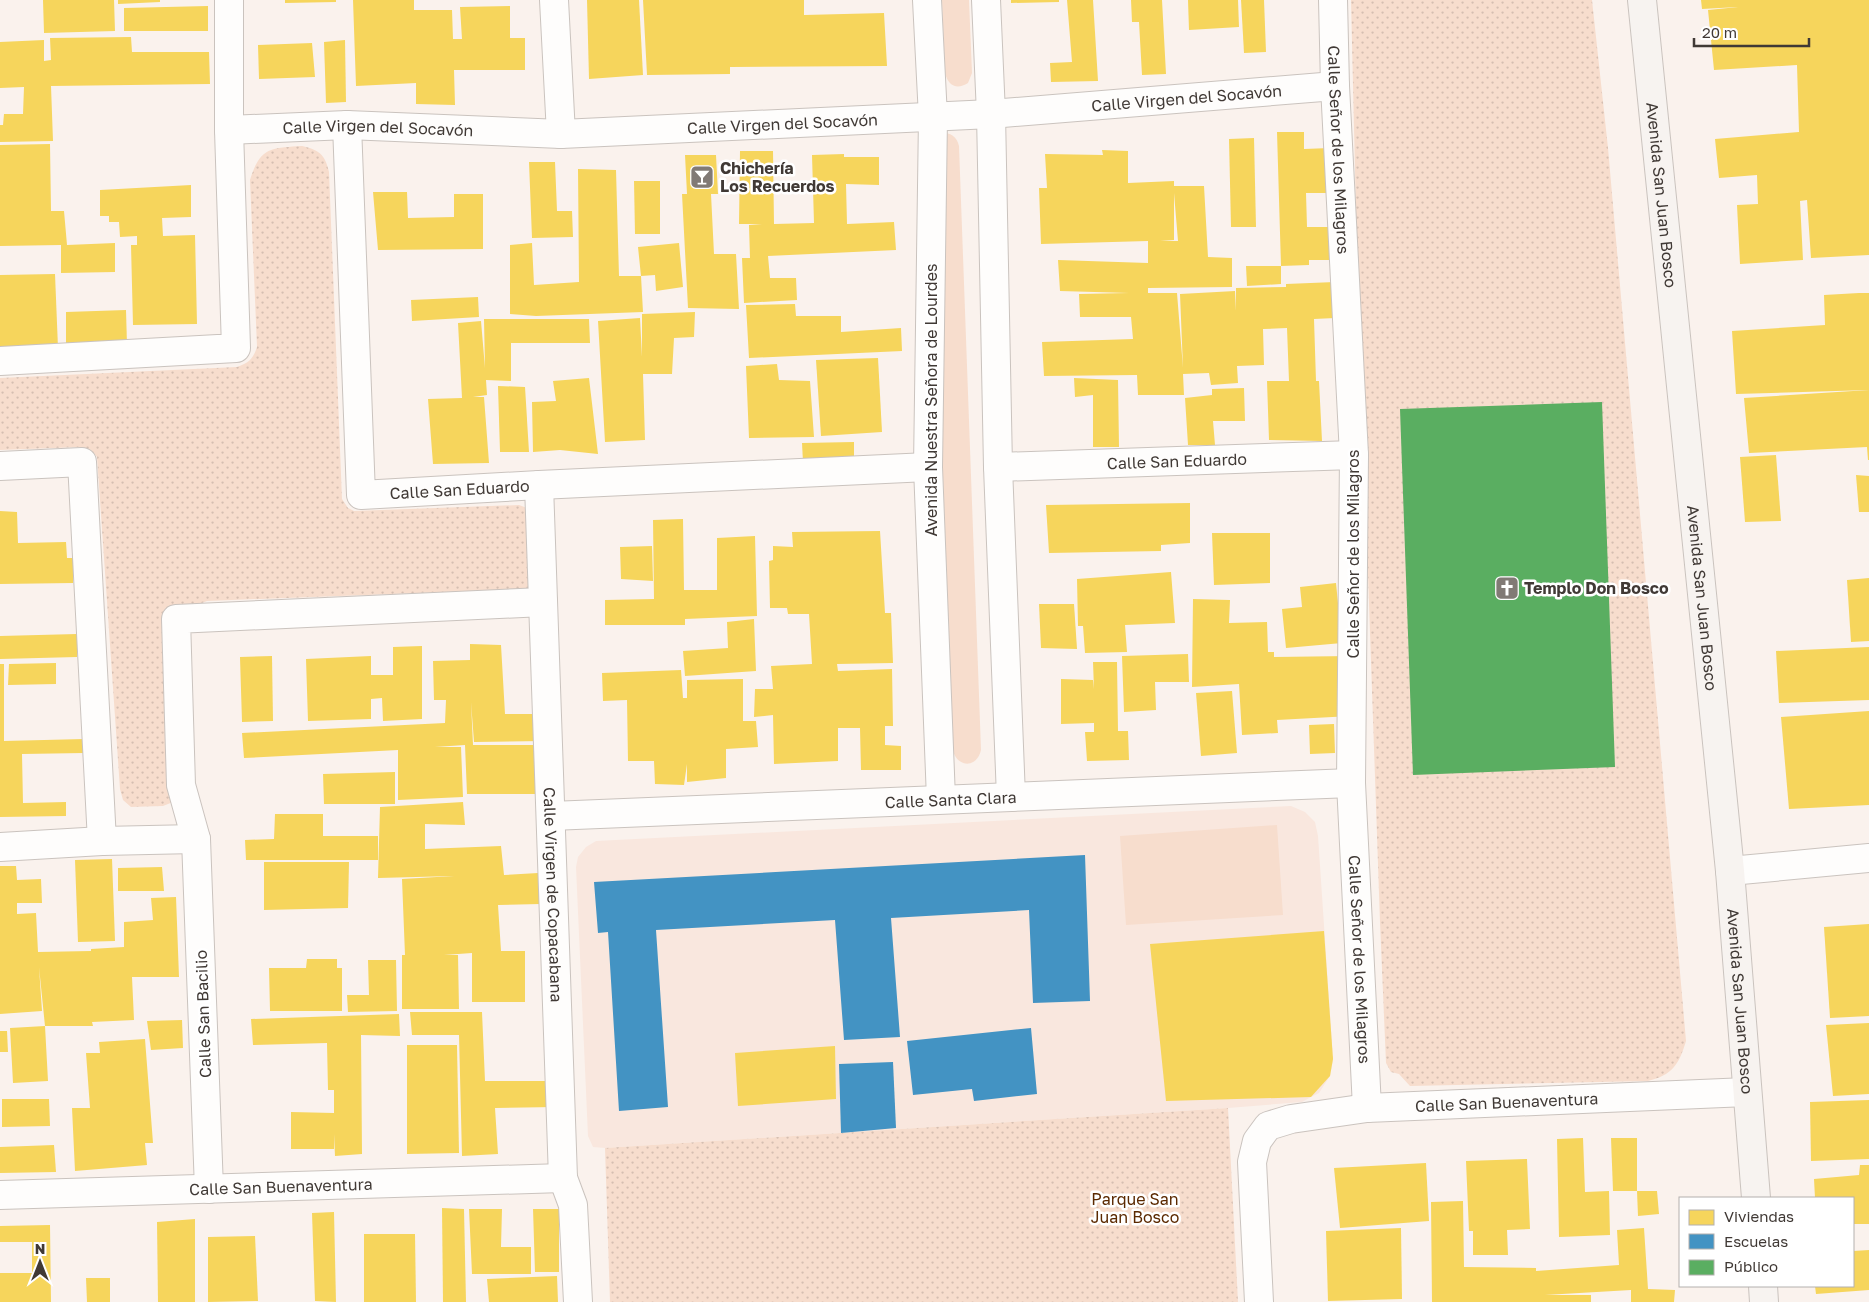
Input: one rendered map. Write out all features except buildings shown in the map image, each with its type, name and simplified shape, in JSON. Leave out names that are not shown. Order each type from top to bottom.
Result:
[{"type":"street","points":[[0,361],[236,348],[229,130],[229,0]]},
{"type":"street","points":[[554,0],[561,134]]},
{"type":"street","name":"Avenida Nuestra Señora de Lourdes","points":[[927,0],[933,117],[928,467],[941,799]]},
{"type":"street","points":[[986,0],[992,114],[998,467],[1011,797]]},
{"type":"street","name":"Calle Señor de los Milagros","points":[[1333,0],[1335,86],[1354,456],[1351,783],[1367,1108]]},
{"type":"street","name":"Avenida San Juan Bosco","points":[[1642,0],[1730,871],[1756,1197]]},
{"type":"street","name":"Calle Virgen del Socavón","points":[[229,130],[347,125],[561,134],[992,114],[1335,86]]},
{"type":"street","name":"Calle San Eduardo","points":[[347,125],[361,495],[928,467]]},
{"type":"street","name":"Calle San Eduardo","points":[[998,467],[1354,456]]},
{"type":"street","points":[[0,466],[82,462],[102,841]]},
{"type":"street","name":"Calle Virgen de Copacabana","points":[[539,485],[563,1178],[573,1205],[578,1302]]},
{"type":"street","name":"Calle San Bacilio","points":[[209,1189],[196,839],[182,785],[176,619],[543,602]]},
{"type":"street","name":"Calle Santa Clara","points":[[551,816],[1351,783]]},
{"type":"street","points":[[0,847],[102,841],[196,839]]},
{"type":"street","points":[[1730,871],[1869,858]]},
{"type":"street","name":"Calle San Buenaventura","points":[[1259,1302],[1252,1162],[1257,1141],[1268,1126],[1291,1118],[1367,1108],[1747,1092]]},
{"type":"street","name":"Calle San Buenaventura","points":[[0,1195],[563,1178]]},
{"type":"street","points":[[1763,1287],[1764,1302]]},
{"type":"shaded area","points":[[1291,806],[1305,812],[1315,822],[1318,836],[1333,1059],[1330,1076],[1319,1093],[1302,1102],[605,1148],[593,1147],[588,1136],[576,867],[578,857],[586,847],[596,841]]},
{"type":"green space","points":[[942,0],[969,0],[972,73],[968,83],[960,86],[951,84],[945,73]]},
{"type":"green space","points":[[1351,0],[1592,0],[1608,148],[1686,1041],[1677,1063],[1669,1072],[1656,1079],[1648,1081],[1410,1086],[1399,1074],[1391,1072],[1386,1063],[1357,256]]},
{"type":"green space","points":[[945,133],[954,137],[959,146],[981,750],[976,760],[967,764],[959,761],[953,751],[931,146]]},
{"type":"green space","points":[[302,146],[317,151],[323,157],[329,172],[342,499],[348,508],[354,511],[519,505],[527,508],[535,585],[520,589],[207,601],[197,605],[189,612],[173,802],[163,806],[131,807],[123,800],[120,789],[97,457],[91,450],[80,447],[0,450],[0,378],[237,367],[248,362],[254,355],[257,347],[250,180],[258,161],[268,151]]},
{"type":"green space","points":[[1277,825],[1283,915],[1126,925],[1120,836]]},
{"type":"green space","name":"Parque San Juan Bosco","points":[[1228,1108],[1238,1302],[610,1302],[605,1148]]},
{"type":"place","name":"Chichería Los Recuerdos","points":[[702,177]]},
{"type":"place","name":"Templo Don Bosco","points":[[1507,588]]}]
